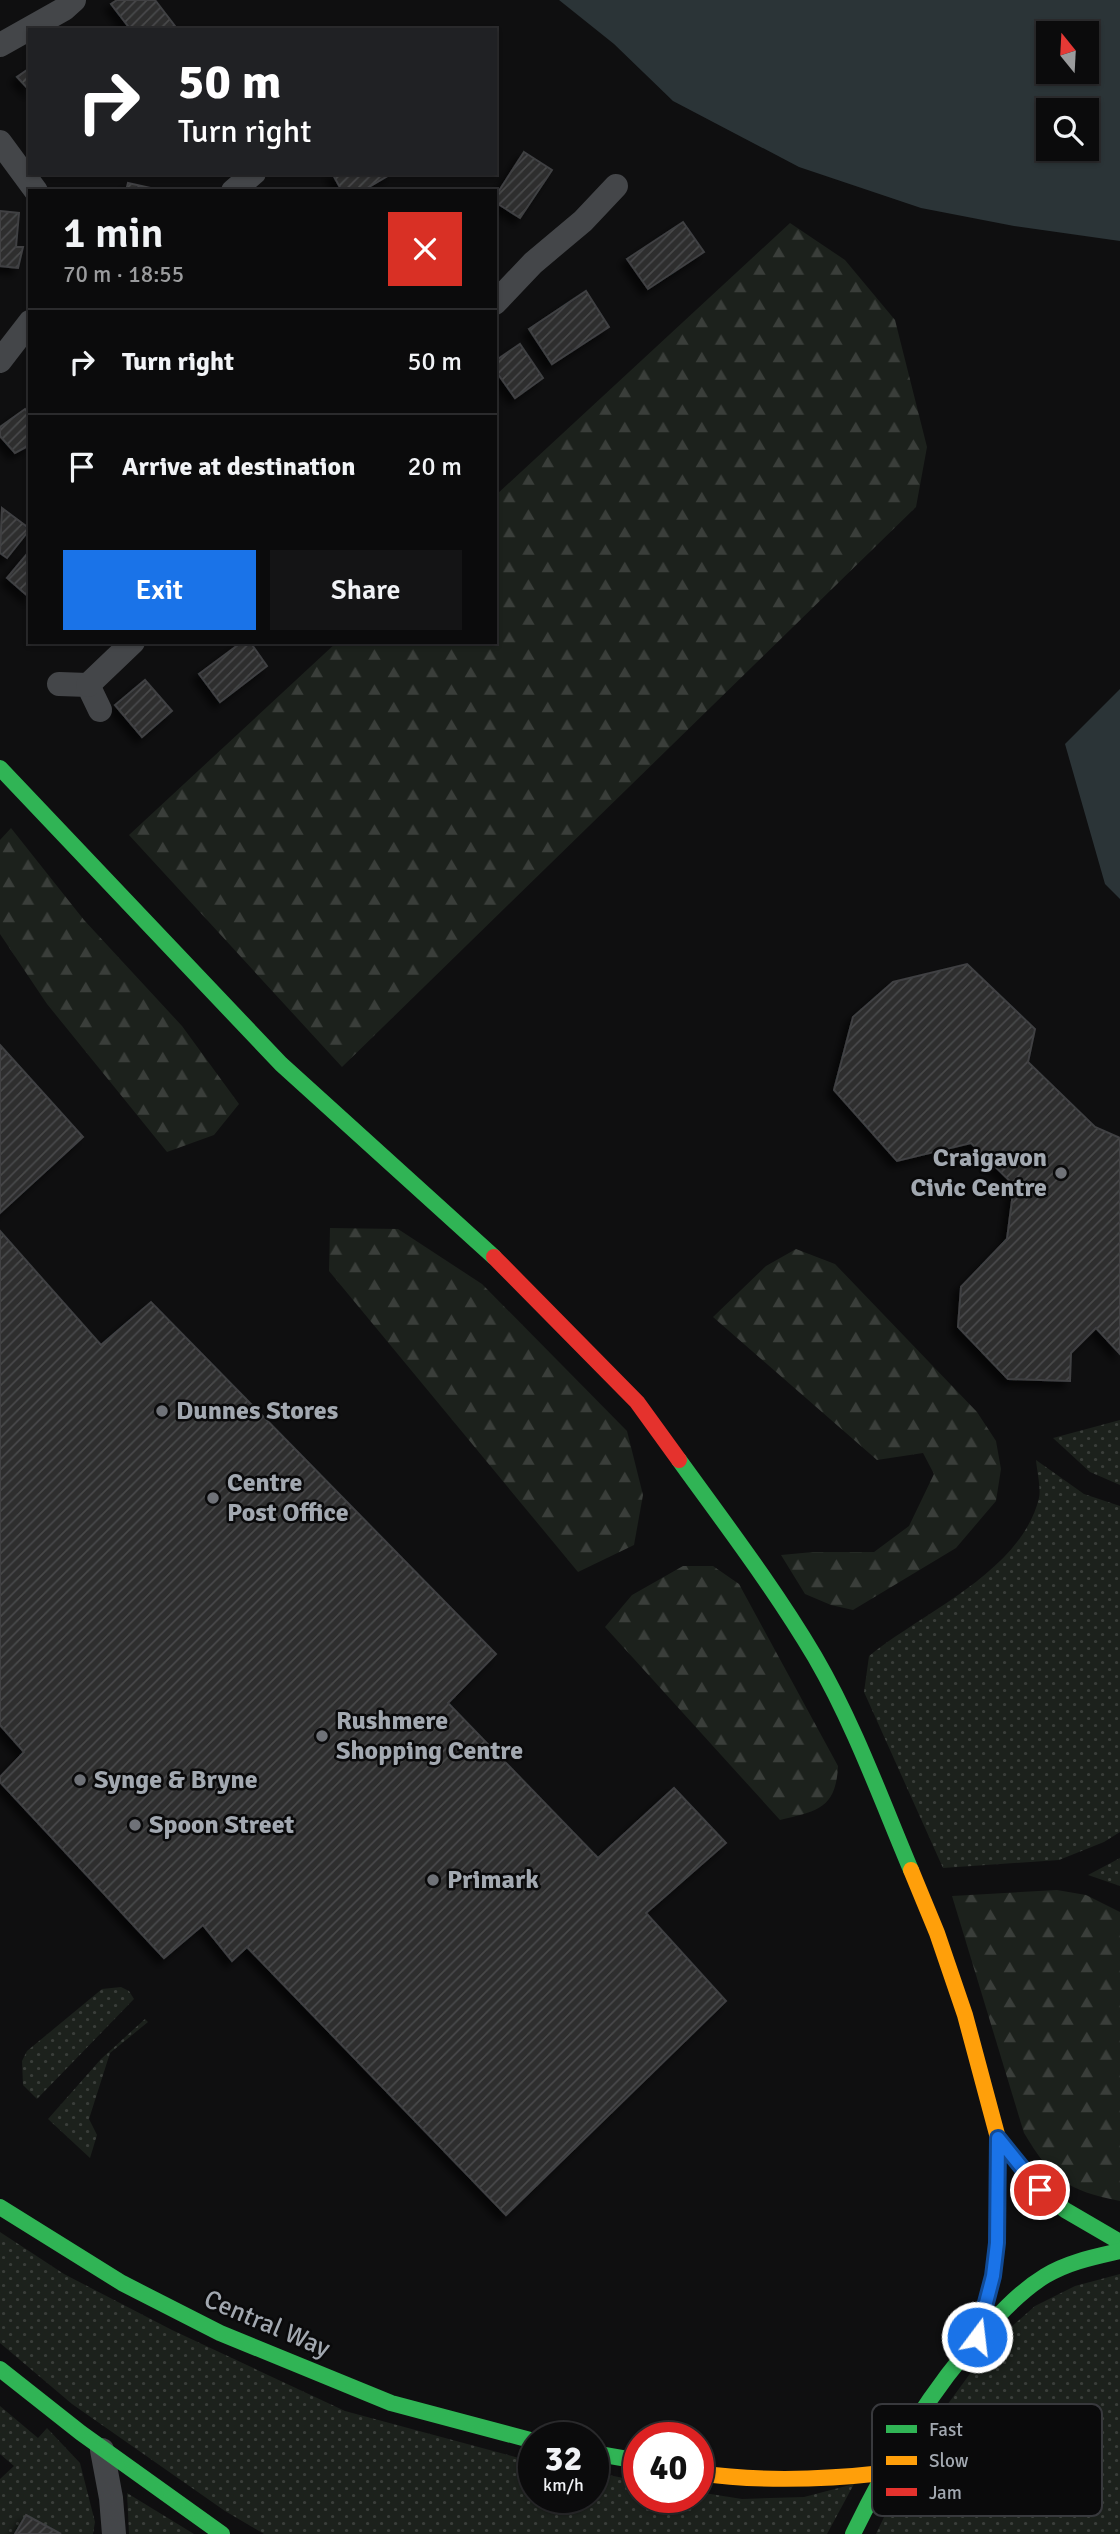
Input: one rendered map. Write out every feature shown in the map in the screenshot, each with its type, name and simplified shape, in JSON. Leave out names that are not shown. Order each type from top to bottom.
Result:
[{"type":"main road","points":[[0,768],[281,1064],[505,1267],[637,1402],[764,1577],[816,1659],[850,1727],[937,1933],[965,2015],[998,2138],[997,2243],[993,2276],[977,2337]]},
{"type":"main road","points":[[998,2138],[1040,2190],[1065,2210],[1120,2242]]},
{"type":"main road","name":"Central Way","points":[[0,2207],[122,2283],[220,2333],[391,2403],[518,2437]]},
{"type":"main road","points":[[927,2404],[977,2337],[1017,2296],[1052,2272],[1082,2259],[1120,2251]]},
{"type":"main road","points":[[0,2369],[102,2450],[222,2534]]},
{"type":"main road","points":[[714,2475],[772,2480],[818,2480],[872,2474]]},
{"type":"main road","points":[[853,2534],[872,2495]]},
{"type":"street","points":[[30,28],[64,9],[74,0]]},
{"type":"street","points":[[0,45],[28,29]]},
{"type":"street","points":[[0,142],[35,189]]},
{"type":"street","points":[[235,189],[252,175]]},
{"type":"street","points":[[497,301],[533,263],[583,221],[616,186]]},
{"type":"street","points":[[0,361],[28,325]]},
{"type":"street","points":[[59,684],[88,685],[131,644]]},
{"type":"street","points":[[88,685],[100,710]]},
{"type":"street","points":[[102,2450],[111,2498],[114,2534]]},
{"type":"green space","points":[[790,223],[845,260],[895,320],[927,447],[916,507],[342,1067],[129,835],[335,644],[497,644],[497,494]]},
{"type":"green space","points":[[11,828],[84,920],[182,1026],[239,1104],[214,1135],[167,1152],[47,1004],[0,934],[0,840]]},
{"type":"green space","points":[[330,1228],[398,1229],[482,1284],[627,1431],[643,1495],[634,1545],[578,1572],[329,1271]]},
{"type":"green space","points":[[796,1249],[835,1264],[977,1412],[996,1441],[1001,1469],[996,1501],[956,1548],[853,1610],[831,1605],[805,1594],[781,1555],[874,1552],[909,1526],[934,1474],[923,1453],[877,1460],[713,1317],[766,1266]]},
{"type":"green space","points":[[1120,1420],[1120,1485],[1090,1472],[1053,1438]]},
{"type":"green space","points":[[1036,1460],[1084,1494],[1120,1506],[1120,1832],[1104,1842],[1059,1860],[943,1868],[864,1692],[869,1656],[967,1588],[992,1569],[1012,1548],[1029,1524],[1039,1498]]},
{"type":"green space","points":[[683,1566],[713,1566],[739,1584],[838,1766],[833,1791],[822,1806],[780,1820],[605,1627],[632,1595]]},
{"type":"green space","points":[[1120,1858],[1120,1886],[1088,1875]]},
{"type":"green space","points":[[1057,1890],[1086,1895],[1120,1912],[1120,2201],[1086,2192],[1062,2180],[1043,2161],[1024,2133],[952,1896]]},
{"type":"green space","points":[[121,1987],[129,1991],[134,1999],[37,2099],[23,2085],[22,2061],[27,2051],[102,1989]]},
{"type":"green space","points":[[145,2019],[148,2022],[110,2053],[89,2119],[97,2135],[90,2158],[48,2119],[101,2059]]},
{"type":"green space","points":[[0,2232],[64,2274],[172,2330],[345,2411],[518,2458],[518,2513],[609,2513],[609,2475],[623,2478],[623,2513],[714,2513],[714,2495],[742,2499],[804,2497],[854,2484],[827,2534],[264,2534],[225,2511],[72,2404],[0,2343]]},
{"type":"green space","points":[[1120,2274],[1120,2534],[876,2534],[884,2516],[1102,2516],[1102,2404],[948,2404],[977,2364],[1011,2327],[1035,2306],[1075,2286]]},
{"type":"green space","points":[[0,2406],[38,2438],[47,2428],[80,2463],[95,2522],[93,2534],[61,2534],[26,2515],[15,2534],[0,2534],[0,2479],[14,2466],[0,2454]]},
{"type":"green space","points":[[127,2493],[194,2534],[129,2534]]},
{"type":"shaded area","points":[[559,0],[1120,0],[1120,241],[1014,226],[921,208],[799,167],[673,101],[614,44]]},
{"type":"shaded area","points":[[1120,689],[1120,899],[1105,884],[1065,744]]},
{"type":"building","points":[[117,0],[155,0],[175,26],[129,28],[111,4]]},
{"type":"building","points":[[28,69],[28,89],[17,77]]},
{"type":"building","points":[[524,152],[552,170],[520,218],[497,203],[497,194]]},
{"type":"building","points":[[333,175],[389,175],[365,189],[341,189]]},
{"type":"building","points":[[128,183],[155,189],[126,189]]},
{"type":"building","points":[[0,211],[19,213],[16,247],[23,247],[18,268],[0,266]]},
{"type":"building","points":[[683,222],[704,252],[648,289],[627,259]]},
{"type":"building","points":[[586,291],[609,327],[552,364],[529,329]]},
{"type":"building","points":[[520,344],[543,378],[515,398],[497,373],[497,360]]},
{"type":"building","points":[[25,409],[28,413],[28,446],[15,453],[0,436],[0,427]]},
{"type":"building","points":[[2,508],[28,528],[28,532],[7,558],[0,553]]},
{"type":"building","points":[[26,555],[28,556],[28,596],[7,578]]},
{"type":"building","points":[[239,644],[251,644],[267,666],[220,702],[199,674]]},
{"type":"building","points":[[145,680],[172,711],[142,737],[115,705]]},
{"type":"building","name":"Craigavon Civic Centre","points":[[967,964],[1035,1029],[1028,1062],[1095,1127],[1120,1138],[1120,1354],[1096,1328],[1071,1353],[1070,1381],[1008,1379],[958,1327],[961,1287],[1007,1239],[1014,1185],[971,1143],[897,1161],[834,1090],[853,1017],[893,982]]},
{"type":"building","points":[[0,1045],[83,1137],[0,1213]]},
{"type":"building","points":[[0,1231],[101,1345],[151,1302],[496,1654],[448,1703],[598,1858],[674,1788],[726,1843],[646,1913],[726,2001],[506,2215],[247,1947],[232,1961],[203,1925],[164,1958],[0,1782],[0,1777],[24,1752],[0,1725]]},
{"type":"building","points":[[26,2515],[61,2534],[15,2534]]},
{"type":"traffic: fast","points":[[0,768],[281,1064],[494,1257]]},
{"type":"traffic: fast","points":[[679,1460],[766,1581],[815,1657],[855,1735],[911,1870]]},
{"type":"traffic: fast","points":[[998,2138],[1040,2190],[1065,2210],[1120,2242]]},
{"type":"traffic: fast","points":[[977,2337],[993,2276],[997,2243],[997,2201]]},
{"type":"traffic: fast","points":[[0,2207],[122,2283],[220,2333],[391,2403],[518,2437]]},
{"type":"traffic: fast","points":[[927,2404],[966,2352],[1028,2288],[1063,2267],[1120,2251]]},
{"type":"traffic: fast","points":[[0,2369],[81,2433],[222,2534]]},
{"type":"traffic: fast","points":[[609,2456],[623,2458]]},
{"type":"traffic: fast","points":[[853,2534],[872,2497]]},
{"type":"traffic: slow","points":[[911,1870],[937,1933],[965,2015],[998,2138],[997,2201]]},
{"type":"traffic: slow","points":[[714,2475],[790,2479],[872,2474]]},
{"type":"traffic: jam","points":[[494,1257],[637,1402],[679,1460]]},
{"type":"place","name":"Craigavon Civic Centre","points":[[1061,1173]]},
{"type":"place","name":"Dunnes Stores","points":[[162,1411]]},
{"type":"place","name":"Centre Post Office","points":[[213,1498]]},
{"type":"place","name":"Rushmere Shopping Centre","points":[[322,1736]]},
{"type":"place","name":"Synge & Bryne","points":[[80,1780]]},
{"type":"place","name":"Spoon Street","points":[[135,1825]]},
{"type":"place","name":"Primark","points":[[433,1880]]},
{"type":"route","points":[[977,2337],[993,2276],[997,2243],[998,2138],[1040,2190]]}]
